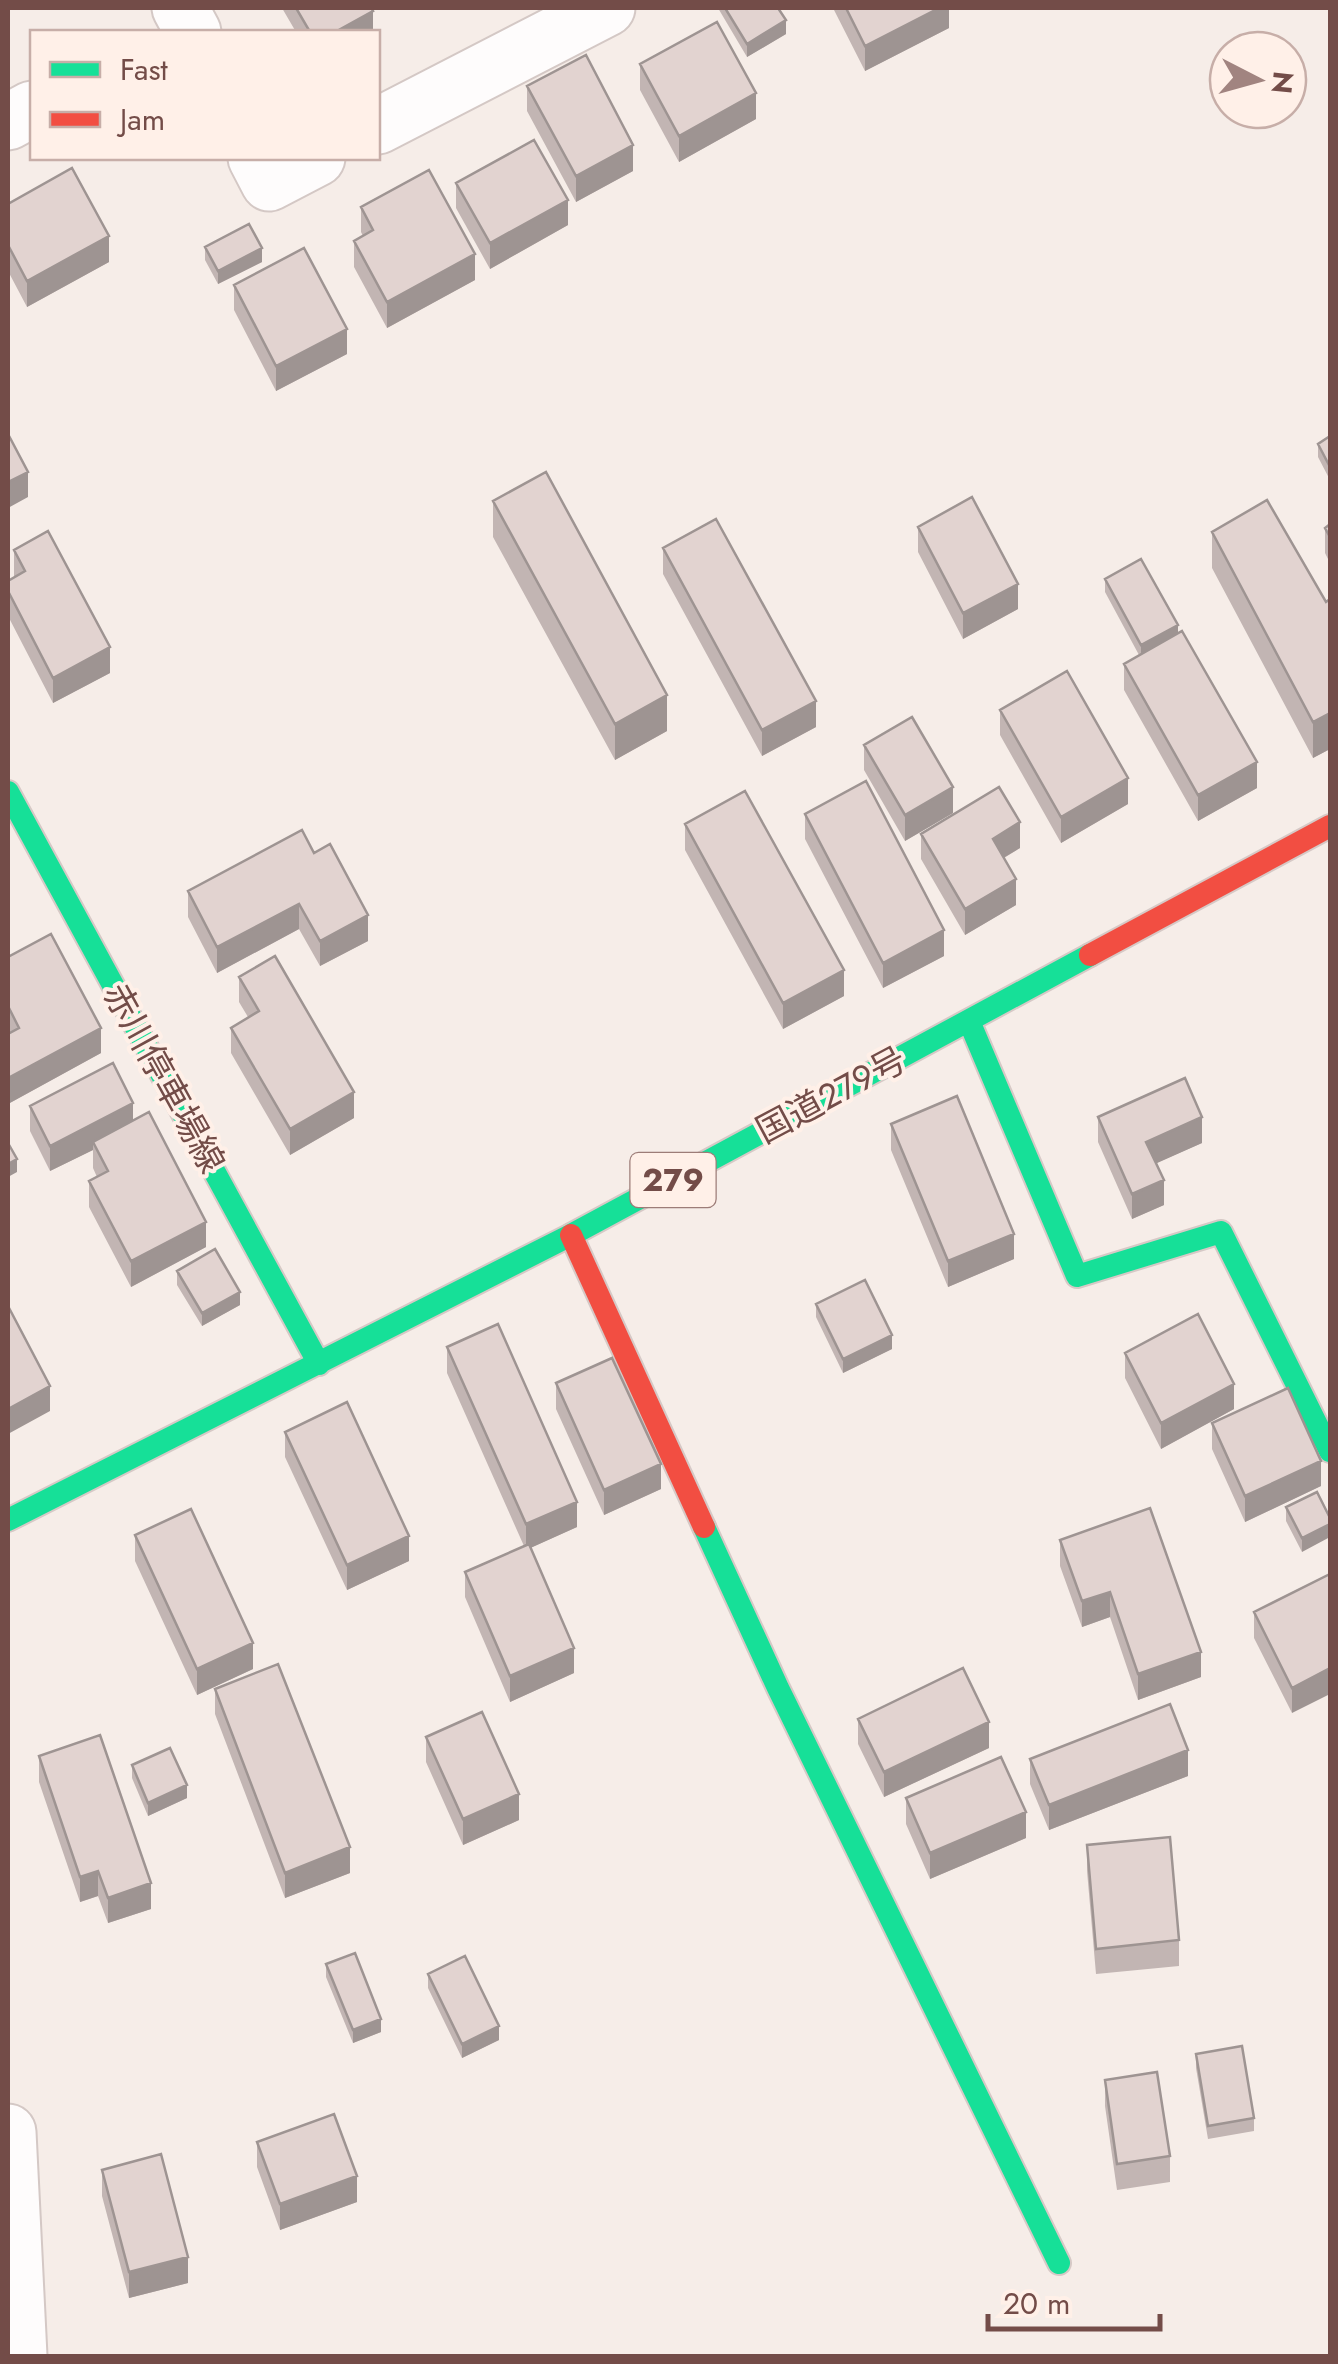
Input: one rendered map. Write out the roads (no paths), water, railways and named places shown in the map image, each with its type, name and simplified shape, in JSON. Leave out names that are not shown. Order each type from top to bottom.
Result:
[{"type":"main road","name":"赤川停車場線","points":[[8,792],[320,1364]]},
{"type":"main road","name":"国道279号","points":[[8,1520],[571,1235],[1330,826]]},
{"type":"main road","points":[[969,1021],[1077,1276],[1221,1232],[1330,1452]]},
{"type":"main road","points":[[571,1235],[778,1688],[1059,2264]]},
{"type":"street","points":[[380,125],[607,8]]},
{"type":"street","points":[[8,122],[30,110]]},
{"type":"street","points":[[257,160],[268,183],[313,160]]},
{"type":"street","points":[[8,2132],[19,2356]]}]
